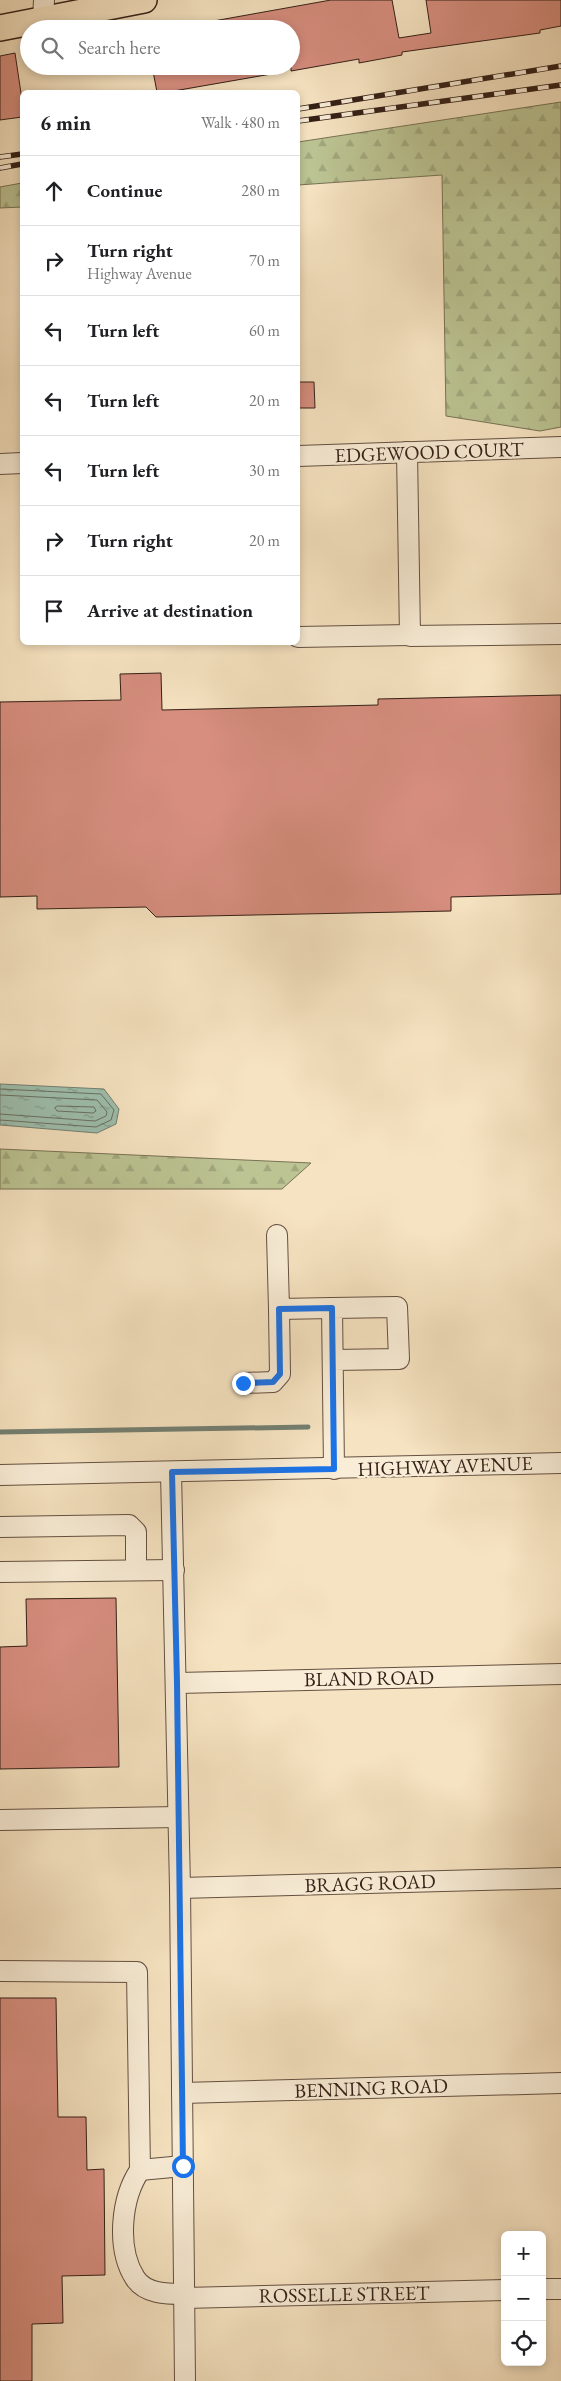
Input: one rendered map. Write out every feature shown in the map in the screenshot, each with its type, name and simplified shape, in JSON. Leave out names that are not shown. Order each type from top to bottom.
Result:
[{"type":"main road","points":[[0,28],[44,10],[144,0]]},
{"type":"street","name":"EDGEWOOD COURT","points":[[300,456],[561,447]]},
{"type":"street","points":[[407,452],[410,635]]},
{"type":"street","points":[[0,464],[20,463]]},
{"type":"street","points":[[300,637],[561,634]]},
{"type":"street","points":[[243,1383],[273,1382],[280,1374],[277,1235]]},
{"type":"street","points":[[279,1309],[397,1307],[399,1359],[332,1360]]},
{"type":"street","points":[[332,1308],[334,1469]]},
{"type":"street","name":"HIGHWAY AVENUE","points":[[0,1475],[561,1463]]},
{"type":"street","points":[[172,1472],[180,1888],[185,2381]]},
{"type":"street","points":[[0,1527],[129,1525],[136,1532],[136,1570]]},
{"type":"street","points":[[0,1572],[174,1570]]},
{"type":"street","name":"BLAND ROAD","points":[[177,1683],[561,1674]]},
{"type":"street","points":[[0,1820],[178,1817]]},
{"type":"street","name":"BRAGG ROAD","points":[[180,1888],[561,1878]]},
{"type":"street","points":[[0,1971],[137,1972],[140,2170],[183,2166]]},
{"type":"street","name":"BENNING ROAD","points":[[182,2093],[561,2083]]},
{"type":"street","name":"ROSSELLE STREET","points":[[140,2170],[130,2188],[125,2216],[125,2244],[135,2278],[146,2287],[166,2294],[184,2296],[501,2290]]},
{"type":"street","points":[[546,2289],[561,2289]]},
{"type":"green space","points":[[561,102],[561,427],[540,431],[446,416],[442,175],[300,185],[300,142]]},
{"type":"green space","points":[[20,183],[20,207],[0,208],[0,187]]},
{"type":"green space","points":[[0,1149],[311,1163],[282,1189],[0,1189]]},
{"type":"water","points":[[0,1084],[104,1089],[119,1109],[116,1124],[97,1133],[0,1125]]},
{"type":"building","points":[[331,0],[392,0],[399,38],[431,33],[426,0],[561,0],[561,26],[540,30],[540,33],[402,52],[402,55],[359,63],[359,59],[300,69],[300,20],[219,20]]},
{"type":"building","points":[[15,53],[21,90],[20,117],[0,120],[0,56]]},
{"type":"building","points":[[154,75],[266,75],[179,90],[157,90]]},
{"type":"building","points":[[300,382],[314,382],[315,408],[300,408]]},
{"type":"building","points":[[161,673],[162,710],[378,705],[378,699],[561,695],[561,894],[451,897],[451,911],[156,917],[146,907],[37,909],[37,896],[0,897],[0,702],[121,700],[120,674]]},
{"type":"building","points":[[116,1598],[119,1767],[0,1769],[0,1647],[27,1646],[26,1599]]},
{"type":"building","points":[[0,1998],[56,1998],[58,2117],[86,2117],[87,2170],[104,2169],[105,2275],[62,2276],[63,2323],[32,2324],[32,2381],[0,2381]]},
{"type":"waterway","points":[[0,1432],[308,1427]]},
{"type":"railway","points":[[300,109],[561,66]]},
{"type":"railway","points":[[300,121],[561,85]]},
{"type":"railway","points":[[0,157],[20,154]]},
{"type":"railway","points":[[0,168],[20,164]]},
{"type":"route","points":[[183,2166],[177,1683],[172,1472],[334,1469],[332,1308],[279,1309],[280,1374],[273,1382],[243,1383]]}]
